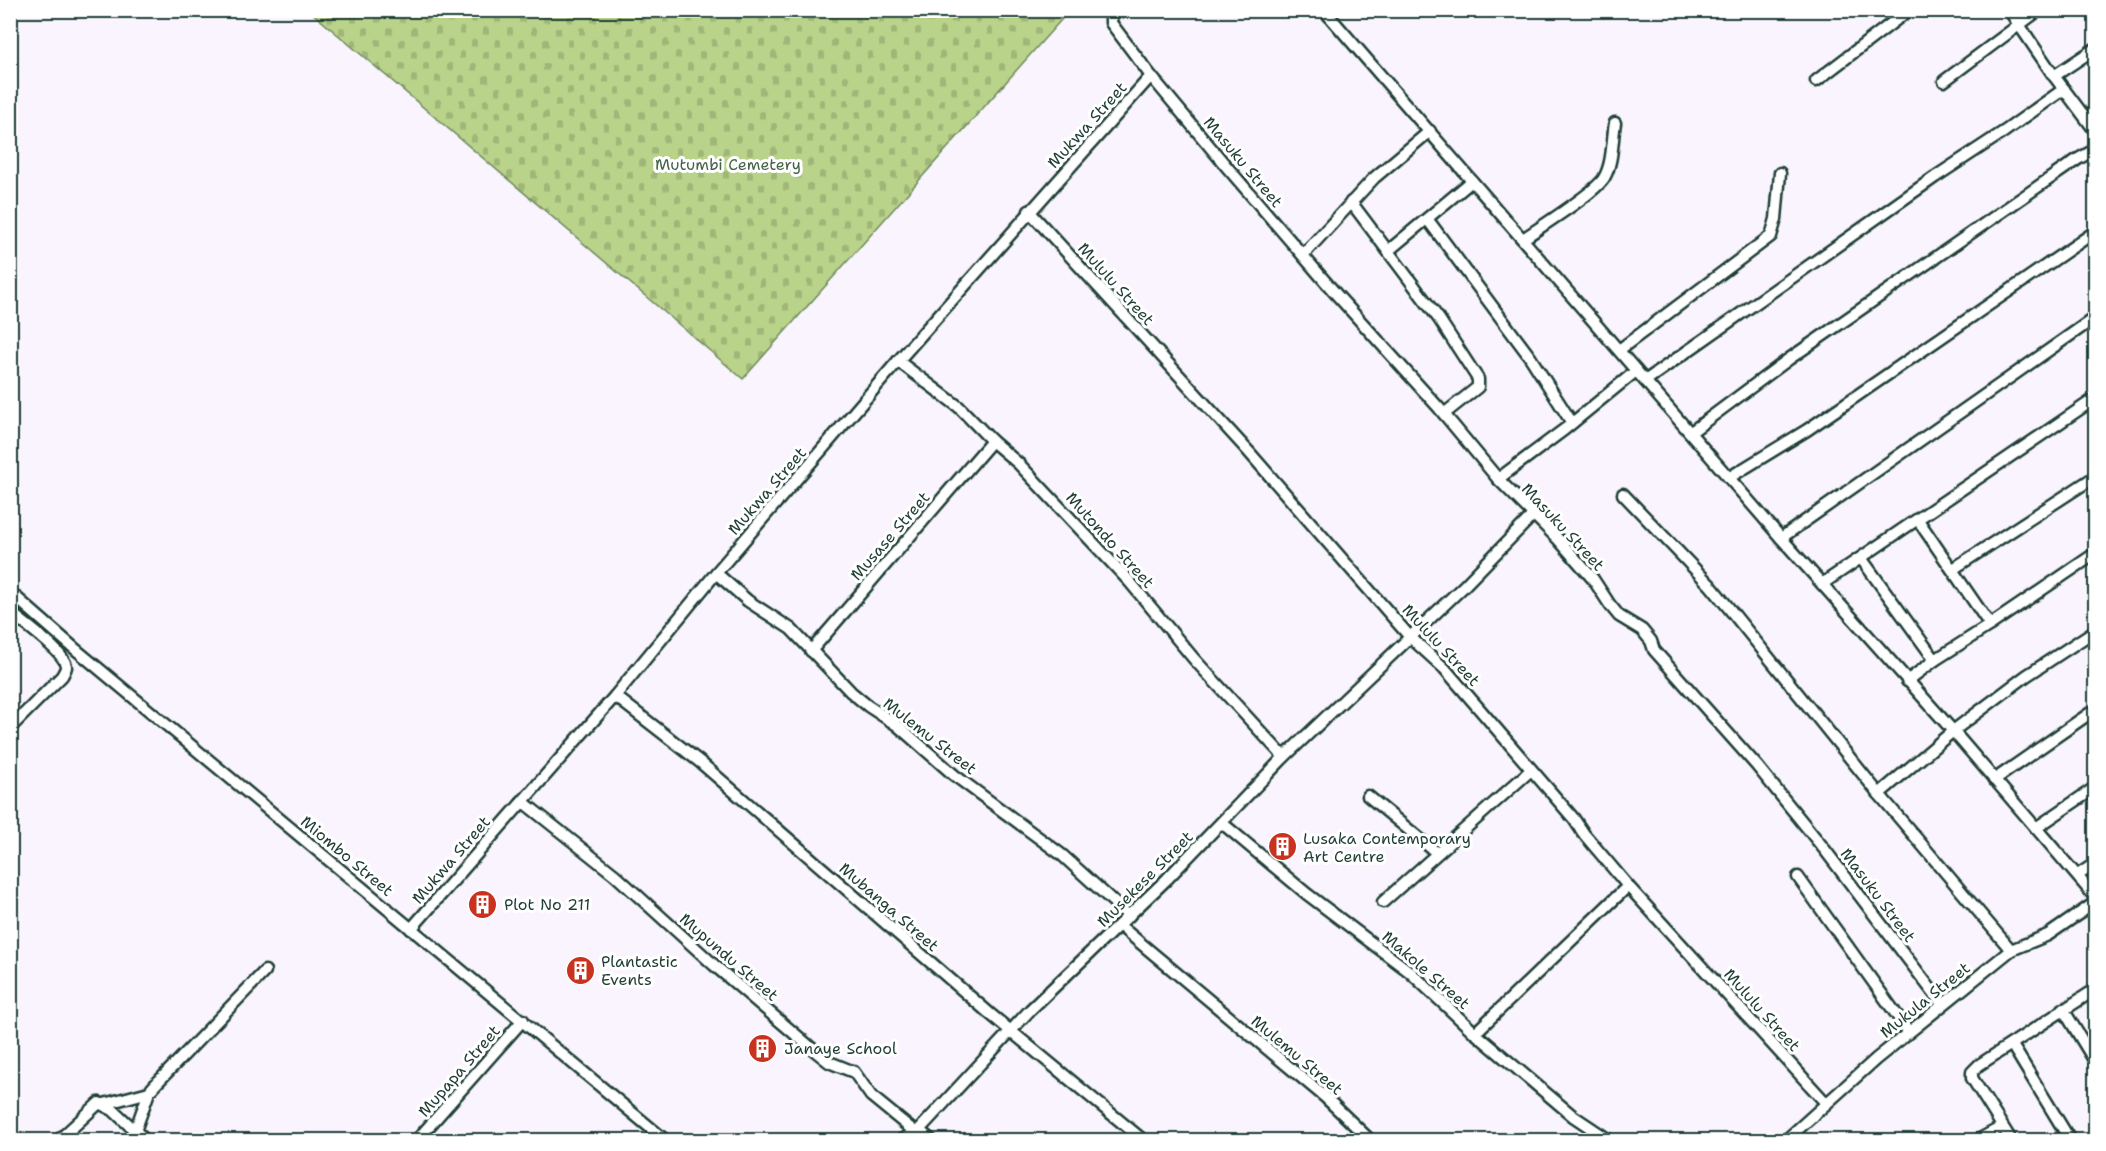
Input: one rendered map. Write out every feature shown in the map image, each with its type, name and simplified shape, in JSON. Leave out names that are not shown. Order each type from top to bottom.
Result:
[{"type":"street","name":"Masuku Street","points":[[1111,10],[1112,22],[1150,76],[1498,479],[1558,539],[1593,579],[1619,616],[1642,630],[1651,641],[1654,650],[1757,766],[1825,850],[1942,1004]]},
{"type":"street","points":[[1324,10],[1781,538],[2078,875],[2096,900]]},
{"type":"street","points":[[1816,81],[1909,10]]},
{"type":"street","points":[[2010,10],[2054,76],[2095,131]]},
{"type":"street","points":[[1944,81],[2039,10]]},
{"type":"street","points":[[2054,76],[2096,48]]},
{"type":"street","name":"Mukwa Street","points":[[411,928],[615,696],[716,573],[898,361],[1150,76]]},
{"type":"street","points":[[1645,381],[2064,89]]},
{"type":"street","points":[[1523,239],[1589,192],[1604,178],[1608,169],[1615,123]]},
{"type":"street","points":[[1303,255],[1374,178],[1430,131]]},
{"type":"street","points":[[1691,432],[1789,359],[2078,159],[2096,149]]},
{"type":"street","points":[[1619,350],[1772,236],[1776,219],[1780,173]]},
{"type":"street","points":[[1388,251],[1472,181]]},
{"type":"street","points":[[1351,202],[1439,319],[1478,379],[1478,387],[1444,414]]},
{"type":"street","name":"Mululu Street","points":[[1029,211],[1249,452],[1410,637],[1445,669],[1628,886],[1826,1103]]},
{"type":"street","points":[[1428,220],[1530,357],[1572,423]]},
{"type":"street","points":[[1730,477],[1816,424],[2096,231]]},
{"type":"street","points":[[1781,538],[2096,316]]},
{"type":"street","name":"Mutondo Street","points":[[898,361],[958,407],[1019,464],[1113,564],[1194,659],[1284,757]]},
{"type":"street","points":[[1498,479],[1636,371]]},
{"type":"street","points":[[1822,584],[2096,398]]},
{"type":"street","name":"Musase Street","points":[[812,651],[992,441]]},
{"type":"street","points":[[1953,569],[2096,476]]},
{"type":"street","points":[[1623,494],[1711,586],[1879,794],[2011,950]]},
{"type":"street","name":"Musekese Street","points":[[901,1140],[917,1131],[1030,1010],[1120,926],[1284,757],[1463,587],[1533,515]]},
{"type":"street","points":[[1918,519],[1990,625]]},
{"type":"street","points":[[1907,681],[2096,553]]},
{"type":"street","points":[[1861,558],[1935,660]]},
{"type":"street","name":"Mulemu Street","points":[[716,573],[748,601],[790,629],[851,692],[897,725],[954,775],[1062,855],[1129,916]]},
{"type":"street","name":"Miombo Street","points":[[10,592],[665,1140]]},
{"type":"street","points":[[10,612],[57,652],[66,663],[66,668],[62,676],[10,728]]},
{"type":"street","points":[[1879,794],[1953,731],[2026,676],[2096,630]]},
{"type":"street","name":"Mubanga Street","points":[[615,696],[700,762],[1011,1032],[1143,1140]]},
{"type":"street","points":[[1994,780],[2096,709]]},
{"type":"street","points":[[1383,902],[1531,770]]},
{"type":"street","points":[[2036,828],[2096,787]]},
{"type":"street","points":[[1368,796],[1437,853]]},
{"type":"street","name":"Mupundu Street","points":[[522,801],[615,875],[714,965],[809,1046],[829,1062],[854,1072],[871,1096],[931,1140]]},
{"type":"street","name":"Makole Street","points":[[1222,823],[1308,894],[1410,972],[1475,1033],[1573,1116],[1609,1140]]},
{"type":"street","points":[[2078,875],[2096,863]]},
{"type":"street","points":[[1798,877],[1909,1032]]},
{"type":"street","points":[[1475,1033],[1628,886]]},
{"type":"street","name":"Mukula Street","points":[[1786,1140],[1942,1004],[2011,950],[2048,936],[2096,900]]},
{"type":"street","name":"Mulemu Street","points":[[1120,926],[1325,1097],[1370,1140]]},
{"type":"street","points":[[135,1131],[149,1092],[265,970]]},
{"type":"street","points":[[2011,1140],[1972,1078],[1971,1072],[2096,989]]},
{"type":"street","points":[[2063,1009],[2096,1064]]},
{"type":"street","name":"Mupapa Street","points":[[417,1140],[523,1020]]},
{"type":"street","points":[[2012,1045],[2070,1140]]},
{"type":"street","points":[[59,1140],[99,1103],[104,1104],[149,1092]]},
{"type":"street","points":[[104,1104],[145,1140]]},
{"type":"street","points":[[1978,1140],[2002,1127]]},
{"type":"green space","name":"Mutumbi Cemetery","points":[[310,11],[1069,11],[743,379]]},
{"type":"place","name":"Lusaka Contemporary Art Centre","points":[[1282,847]]},
{"type":"place","name":"Plot No 211","points":[[483,904]]},
{"type":"place","name":"Plantastic Events","points":[[580,970]]},
{"type":"place","name":"Janaye School","points":[[763,1048]]}]
